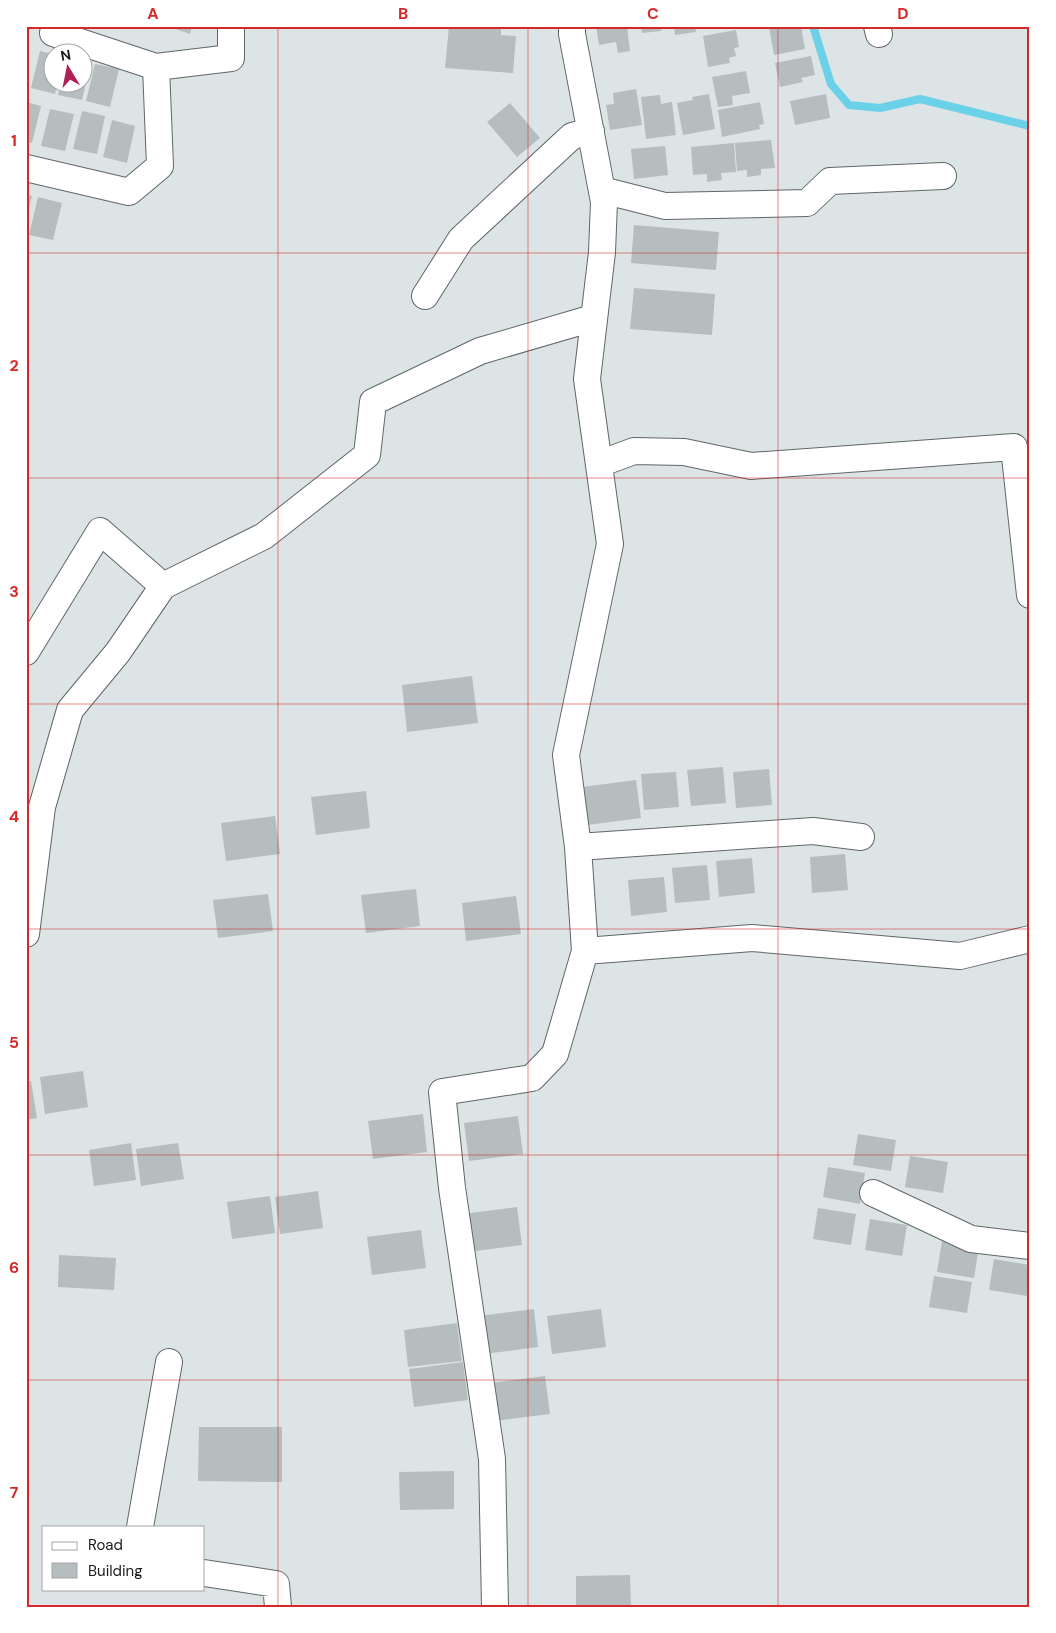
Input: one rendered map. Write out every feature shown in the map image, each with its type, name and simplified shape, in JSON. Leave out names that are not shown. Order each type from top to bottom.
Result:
[{"type":"street","points":[[53,33],[156,67],[231,58],[231,26]]},
{"type":"street","points":[[495,1607],[492,1459],[452,1188],[442,1092],[532,1078],[555,1054],[585,951],[578,847],[566,755],[610,544],[587,379],[602,252],[604,202],[572,26]]},
{"type":"street","points":[[26,168],[129,192],[160,166],[156,67]]},
{"type":"street","points":[[425,296],[461,239],[572,136],[591,131]]},
{"type":"street","points":[[602,190],[665,206],[807,203],[830,181],[944,176]]},
{"type":"street","points":[[26,934],[42,807],[70,710],[118,652],[163,586],[264,536],[368,455],[373,402],[480,351],[593,318]]},
{"type":"street","points":[[599,464],[634,451],[684,452],[751,466],[1014,447],[1030,595]]},
{"type":"street","points":[[26,652],[100,531],[163,586]]},
{"type":"street","points":[[578,847],[813,832],[861,837]]},
{"type":"street","points":[[585,951],[752,938],[960,956],[1030,939]]},
{"type":"street","points":[[873,1193],[971,1239],[1030,1246]]},
{"type":"street","points":[[140,1526],[169,1362]]},
{"type":"street","points":[[205,1574],[276,1584],[278,1607]]},
{"type":"building","points":[[167,26],[192,26],[190,34]]},
{"type":"building","points":[[449,26],[501,26],[501,35],[516,36],[513,73],[445,68]]},
{"type":"building","points":[[596,26],[627,26],[630,51],[618,53],[616,42],[599,45]]},
{"type":"building","points":[[641,26],[660,26],[661,31],[642,33]]},
{"type":"building","points":[[663,26],[695,26],[696,32],[675,35],[674,27],[664,29]]},
{"type":"building","points":[[801,26],[805,49],[774,55],[769,27]]},
{"type":"building","points":[[736,30],[739,47],[734,48],[736,56],[729,58],[730,63],[708,67],[703,36]]},
{"type":"building","points":[[40,51],[42,52],[42,91],[31,88]]},
{"type":"building","points":[[811,56],[815,75],[801,78],[803,82],[780,87],[775,63]]},
{"type":"building","points":[[95,64],[119,69],[110,107],[86,101],[88,92],[92,92],[92,76]]},
{"type":"building","points":[[746,71],[750,93],[732,96],[733,105],[718,107],[712,77]]},
{"type":"building","points":[[636,89],[642,125],[610,130],[606,105],[614,104],[613,93]]},
{"type":"building","points":[[59,92],[84,92],[82,100],[58,95]]},
{"type":"building","points":[[709,94],[715,129],[683,135],[677,103],[693,100],[692,97]]},
{"type":"building","points":[[826,94],[830,118],[795,125],[790,101]]},
{"type":"building","points":[[660,95],[661,104],[672,102],[676,135],[646,139],[641,97]]},
{"type":"building","points":[[26,102],[41,106],[32,143],[26,142]]},
{"type":"building","points":[[760,102],[764,124],[759,125],[760,129],[722,137],[718,110]]},
{"type":"building","points":[[510,103],[540,138],[517,157],[487,122]]},
{"type":"building","points":[[50,109],[74,114],[65,151],[41,146]]},
{"type":"building","points":[[82,111],[105,116],[97,154],[73,149]]},
{"type":"building","points":[[112,120],[135,126],[127,163],[103,157]]},
{"type":"building","points":[[771,140],[775,168],[761,169],[761,175],[747,177],[747,170],[737,171],[735,143]]},
{"type":"building","points":[[734,143],[736,172],[721,173],[722,180],[707,182],[707,174],[693,175],[691,147]]},
{"type":"building","points":[[665,146],[668,175],[634,179],[631,149]]},
{"type":"building","points":[[26,195],[32,196],[27,216],[26,216]]},
{"type":"building","points":[[38,197],[62,203],[53,240],[29,235]]},
{"type":"building","points":[[634,225],[719,232],[716,270],[631,263]]},
{"type":"building","points":[[634,288],[715,294],[712,335],[630,329]]},
{"type":"building","points":[[472,676],[478,723],[407,732],[402,685]]},
{"type":"building","points":[[723,767],[726,803],[691,806],[687,770]]},
{"type":"building","points":[[769,769],[772,805],[736,808],[733,772]]},
{"type":"building","points":[[676,772],[679,807],[644,810],[641,774]]},
{"type":"building","points":[[636,780],[641,818],[587,825],[582,787]]},
{"type":"building","points":[[366,791],[370,828],[316,835],[311,797]]},
{"type":"building","points":[[275,816],[280,854],[226,861],[221,823]]},
{"type":"building","points":[[845,854],[848,890],[812,893],[810,857]]},
{"type":"building","points":[[752,858],[755,893],[719,897],[716,861]]},
{"type":"building","points":[[707,865],[710,900],[675,903],[672,868]]},
{"type":"building","points":[[664,877],[667,912],[631,916],[628,880]]},
{"type":"building","points":[[416,889],[420,926],[366,933],[361,895]]},
{"type":"building","points":[[268,894],[273,931],[218,938],[213,900]]},
{"type":"building","points":[[516,896],[521,934],[466,941],[462,903]]},
{"type":"building","points":[[83,1071],[88,1107],[45,1114],[40,1077]]},
{"type":"building","points":[[31,1081],[37,1118],[26,1120],[26,1082]]},
{"type":"building","points":[[423,1114],[427,1152],[373,1159],[368,1121]]},
{"type":"building","points":[[518,1116],[523,1154],[469,1161],[464,1123]]},
{"type":"building","points":[[858,1134],[896,1140],[891,1171],[853,1165]]},
{"type":"building","points":[[131,1143],[136,1180],[94,1186],[89,1150]]},
{"type":"building","points":[[178,1143],[184,1179],[141,1186],[136,1149]]},
{"type":"building","points":[[910,1156],[948,1162],[943,1193],[905,1187]]},
{"type":"building","points":[[828,1167],[865,1173],[860,1204],[823,1197]]},
{"type":"building","points":[[318,1191],[323,1228],[280,1234],[275,1197]]},
{"type":"building","points":[[270,1196],[275,1233],[232,1239],[227,1202]]},
{"type":"building","points":[[517,1207],[522,1245],[468,1252],[463,1214]]},
{"type":"building","points":[[818,1208],[856,1214],[851,1245],[813,1239]]},
{"type":"building","points":[[870,1219],[907,1225],[902,1256],[865,1250]]},
{"type":"building","points":[[421,1230],[426,1268],[372,1275],[367,1237]]},
{"type":"building","points":[[942,1241],[979,1247],[974,1278],[937,1272]]},
{"type":"building","points":[[59,1255],[116,1258],[114,1290],[58,1287]]},
{"type":"building","points":[[994,1259],[1030,1265],[1027,1296],[989,1290]]},
{"type":"building","points":[[934,1276],[972,1282],[967,1313],[929,1307]]},
{"type":"building","points":[[534,1309],[538,1347],[484,1354],[479,1316]]},
{"type":"building","points":[[601,1309],[606,1347],[552,1354],[547,1316]]},
{"type":"building","points":[[457,1323],[462,1361],[408,1367],[404,1330]]},
{"type":"building","points":[[463,1362],[468,1400],[414,1407],[409,1369]]},
{"type":"building","points":[[545,1376],[550,1414],[495,1421],[490,1383]]},
{"type":"building","points":[[199,1427],[282,1427],[282,1482],[198,1481]]},
{"type":"building","points":[[454,1471],[454,1509],[400,1510],[399,1472]]},
{"type":"building","points":[[630,1575],[631,1607],[576,1607],[576,1576]]},
{"type":"waterway","points":[[813,26],[831,84],[849,105],[880,108],[920,99],[1030,126]]}]
